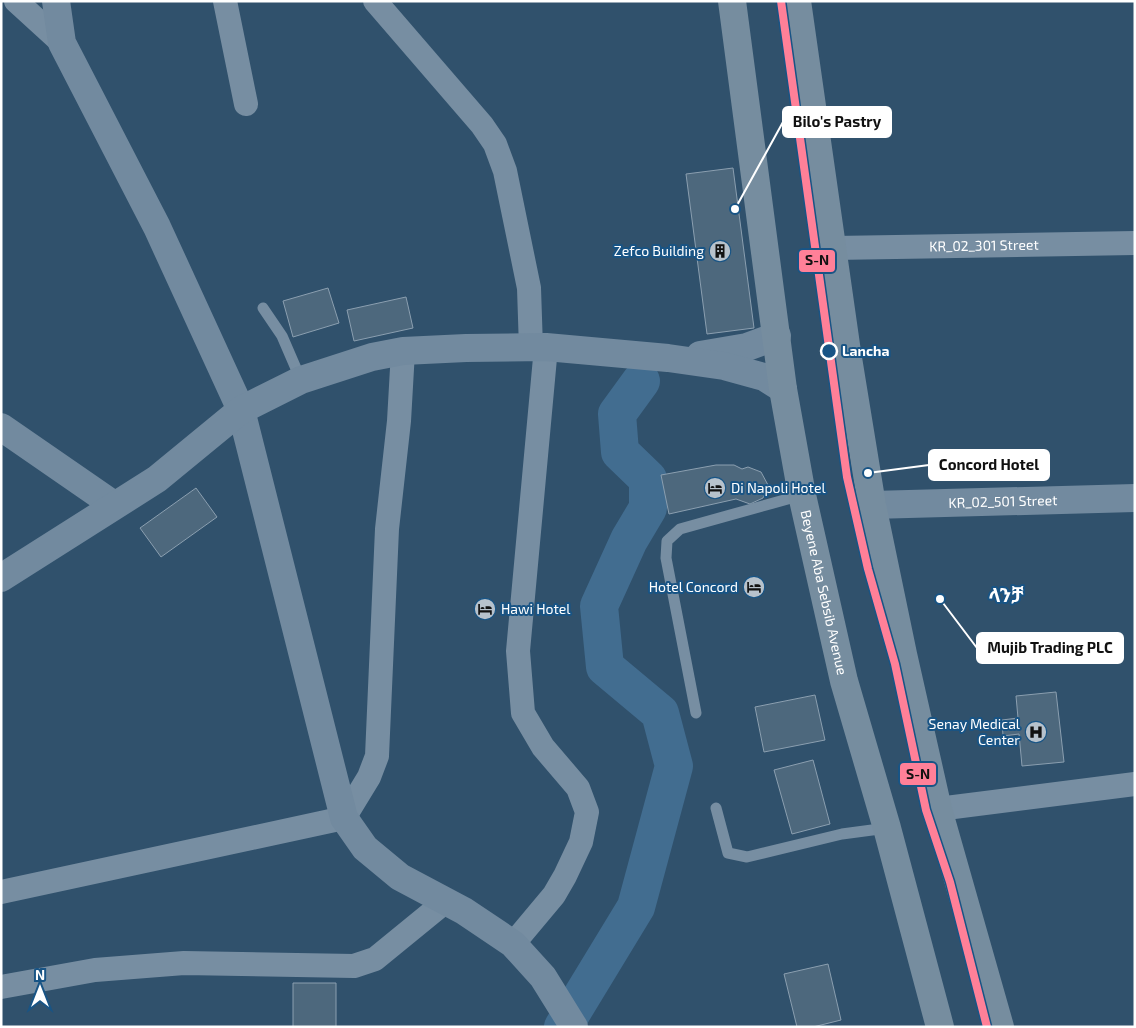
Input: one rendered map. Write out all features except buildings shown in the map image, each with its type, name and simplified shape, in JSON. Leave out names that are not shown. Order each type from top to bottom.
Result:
[{"type":"main road","name":"Beyene Aba Sebsib Avenue","points":[[732,1],[783,389],[802,495],[844,681],[887,828],[940,1027]]},
{"type":"main road","points":[[797,1],[834,248],[848,360],[872,505],[938,809],[1000,1027]]},
{"type":"street","points":[[16,1],[62,43]]},
{"type":"street","points":[[56,1],[62,43],[157,227],[241,410],[344,818],[365,848],[400,878],[446,901],[513,944],[543,977],[574,1027]]},
{"type":"street","points":[[225,1],[246,104]]},
{"type":"street","points":[[375,1],[482,125],[495,144],[505,171],[525,265],[538,348],[518,651],[523,712],[543,747],[578,788],[587,812],[581,842],[554,896],[513,944]]},
{"type":"street","name":"KR_02_301 Street","points":[[834,248],[1135,243]]},
{"type":"street","points":[[668,358],[721,353],[747,347],[777,336]]},
{"type":"street","points":[[1,578],[157,479],[241,410],[301,380],[372,357],[404,352],[466,348],[538,348],[668,358],[744,370],[764,377],[783,389]]},
{"type":"street","points":[[1,892],[344,818],[369,777],[377,756],[387,528],[399,421],[404,352]]},
{"type":"street","points":[[1,427],[114,505]]},
{"type":"street","name":"KR_02_501 Street","points":[[872,505],[1135,498]]},
{"type":"street","points":[[938,809],[1135,784]]},
{"type":"street","points":[[1,987],[95,970],[184,963],[354,966],[375,959],[446,901]]},
{"type":"lane","points":[[263,308],[282,336],[301,380]]},
{"type":"lane","points":[[696,713],[666,558],[667,541],[680,529],[802,495]]},
{"type":"lane","points":[[716,808],[728,853],[747,857],[842,834],[887,828]]},
{"type":"waterway","points":[[563,1027],[636,907],[674,766],[660,713],[605,667],[599,606],[629,540],[648,508],[648,479],[620,452],[617,414],[641,381]]},
{"type":"transit line","name":"S-N","points":[[781,1],[847,477],[868,569],[895,664],[926,810],[950,882],[987,1027]]},
{"type":"place","name":"Bilo's Pastry","points":[[735,209]]},
{"type":"place","name":"Zefco Building","points":[[720,251]]},
{"type":"place","name":"Lancha","points":[[829,351]]},
{"type":"place","name":"Concord Hotel","points":[[868,473]]},
{"type":"place","name":"Di Napoli Hotel","points":[[715,488]]},
{"type":"place","name":"Hotel Concord","points":[[754,587]]},
{"type":"place","name":"Mujib Trading PLC","points":[[940,599]]},
{"type":"place","name":"Hawi Hotel","points":[[485,609]]},
{"type":"place","name":"Senay Medical Center","points":[[1036,732]]},
{"type":"district","name":"ላንቻ","points":[[1006,595]]}]
